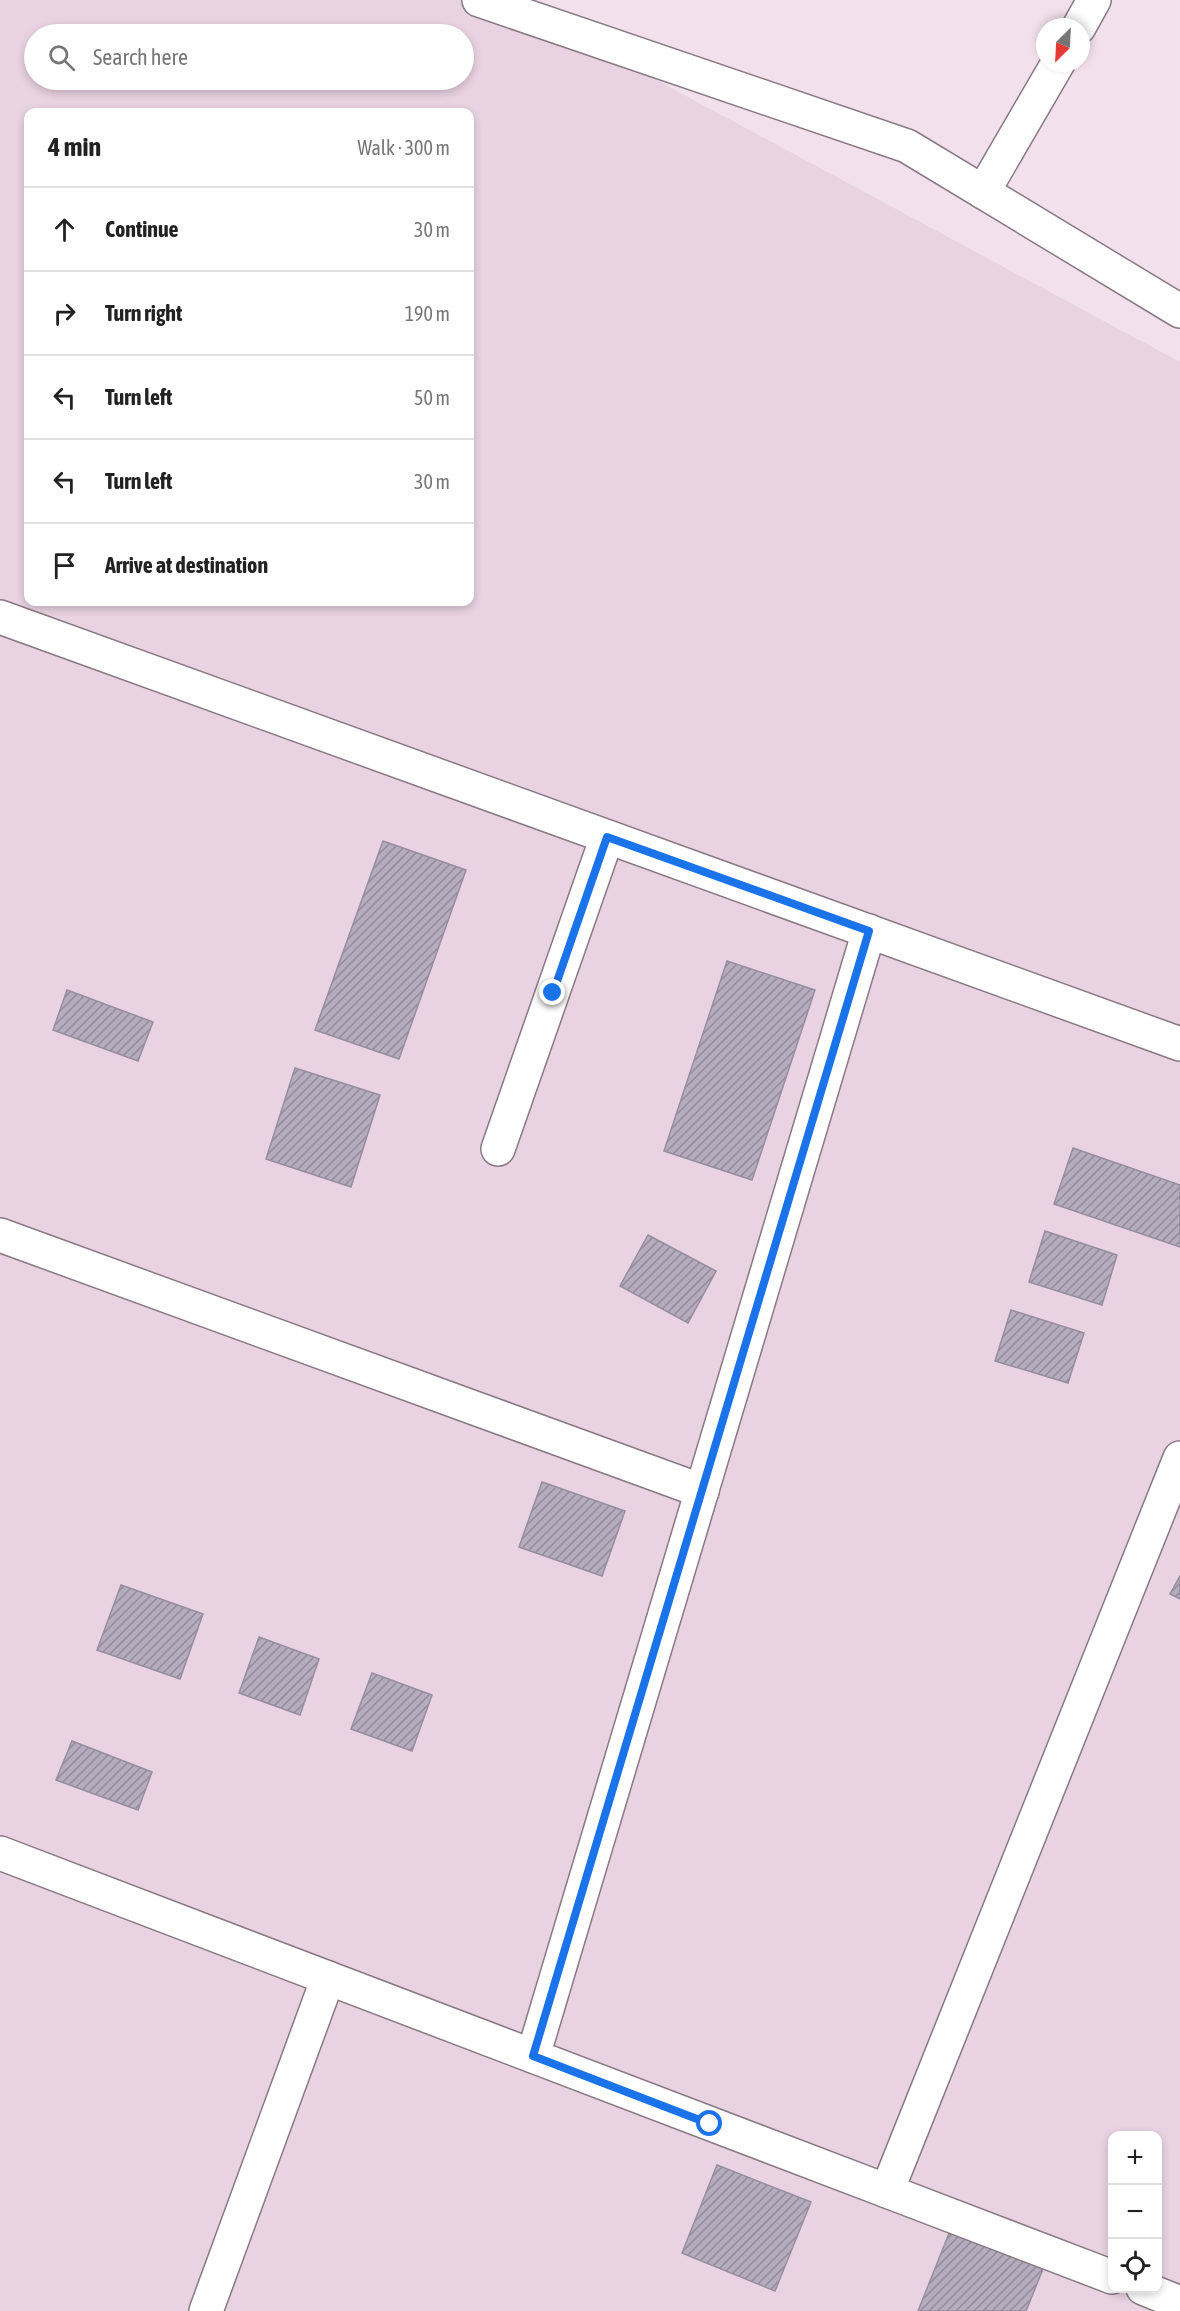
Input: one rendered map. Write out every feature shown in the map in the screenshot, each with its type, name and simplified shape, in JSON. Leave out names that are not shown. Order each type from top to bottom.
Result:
[{"type":"street","points":[[479,0],[907,146],[983,192],[1176,300]]},
{"type":"street","points":[[1083,18],[1094,0]]},
{"type":"street","points":[[983,192],[1053,72]]},
{"type":"street","points":[[0,617],[1180,1044]]},
{"type":"street","points":[[498,1149],[607,837]]},
{"type":"street","points":[[533,2056],[869,931]]},
{"type":"street","points":[[0,1235],[702,1491]]},
{"type":"street","points":[[887,2191],[1180,1458]]},
{"type":"street","points":[[0,1853],[1108,2275]]},
{"type":"street","points":[[206,2311],[328,1978]]},
{"type":"street","points":[[1154,2293],[1180,2302]]},
{"type":"shaded area","points":[[0,0],[508,0],[1180,362],[1180,2311],[0,2311]]},
{"type":"building","points":[[383,841],[466,870],[399,1059],[315,1030]]},
{"type":"building","points":[[727,961],[815,990],[752,1180],[664,1151]]},
{"type":"building","points":[[67,990],[153,1022],[138,1061],[53,1030]]},
{"type":"building","points":[[295,1068],[380,1095],[351,1187],[266,1159]]},
{"type":"building","points":[[1073,1148],[1180,1185],[1180,1247],[1054,1204]]},
{"type":"building","points":[[1045,1231],[1117,1255],[1102,1305],[1029,1282]]},
{"type":"building","points":[[648,1235],[716,1271],[688,1323],[620,1286]]},
{"type":"building","points":[[1011,1310],[1084,1333],[1068,1383],[995,1361]]},
{"type":"building","points":[[542,1482],[625,1511],[602,1576],[519,1547]]},
{"type":"building","points":[[1180,1576],[1180,1599],[1170,1594]]},
{"type":"building","points":[[121,1585],[203,1614],[180,1679],[97,1650]]},
{"type":"building","points":[[259,1637],[319,1659],[300,1715],[239,1693]]},
{"type":"building","points":[[372,1673],[432,1695],[412,1751],[351,1729]]},
{"type":"building","points":[[72,1741],[152,1772],[138,1810],[56,1780]]},
{"type":"building","points":[[717,2165],[811,2202],[775,2291],[682,2253]]},
{"type":"building","points":[[950,2231],[1043,2269],[1026,2311],[918,2311]]},
{"type":"route","points":[[553,993],[607,837],[869,931],[533,2056],[710,2124]]}]
